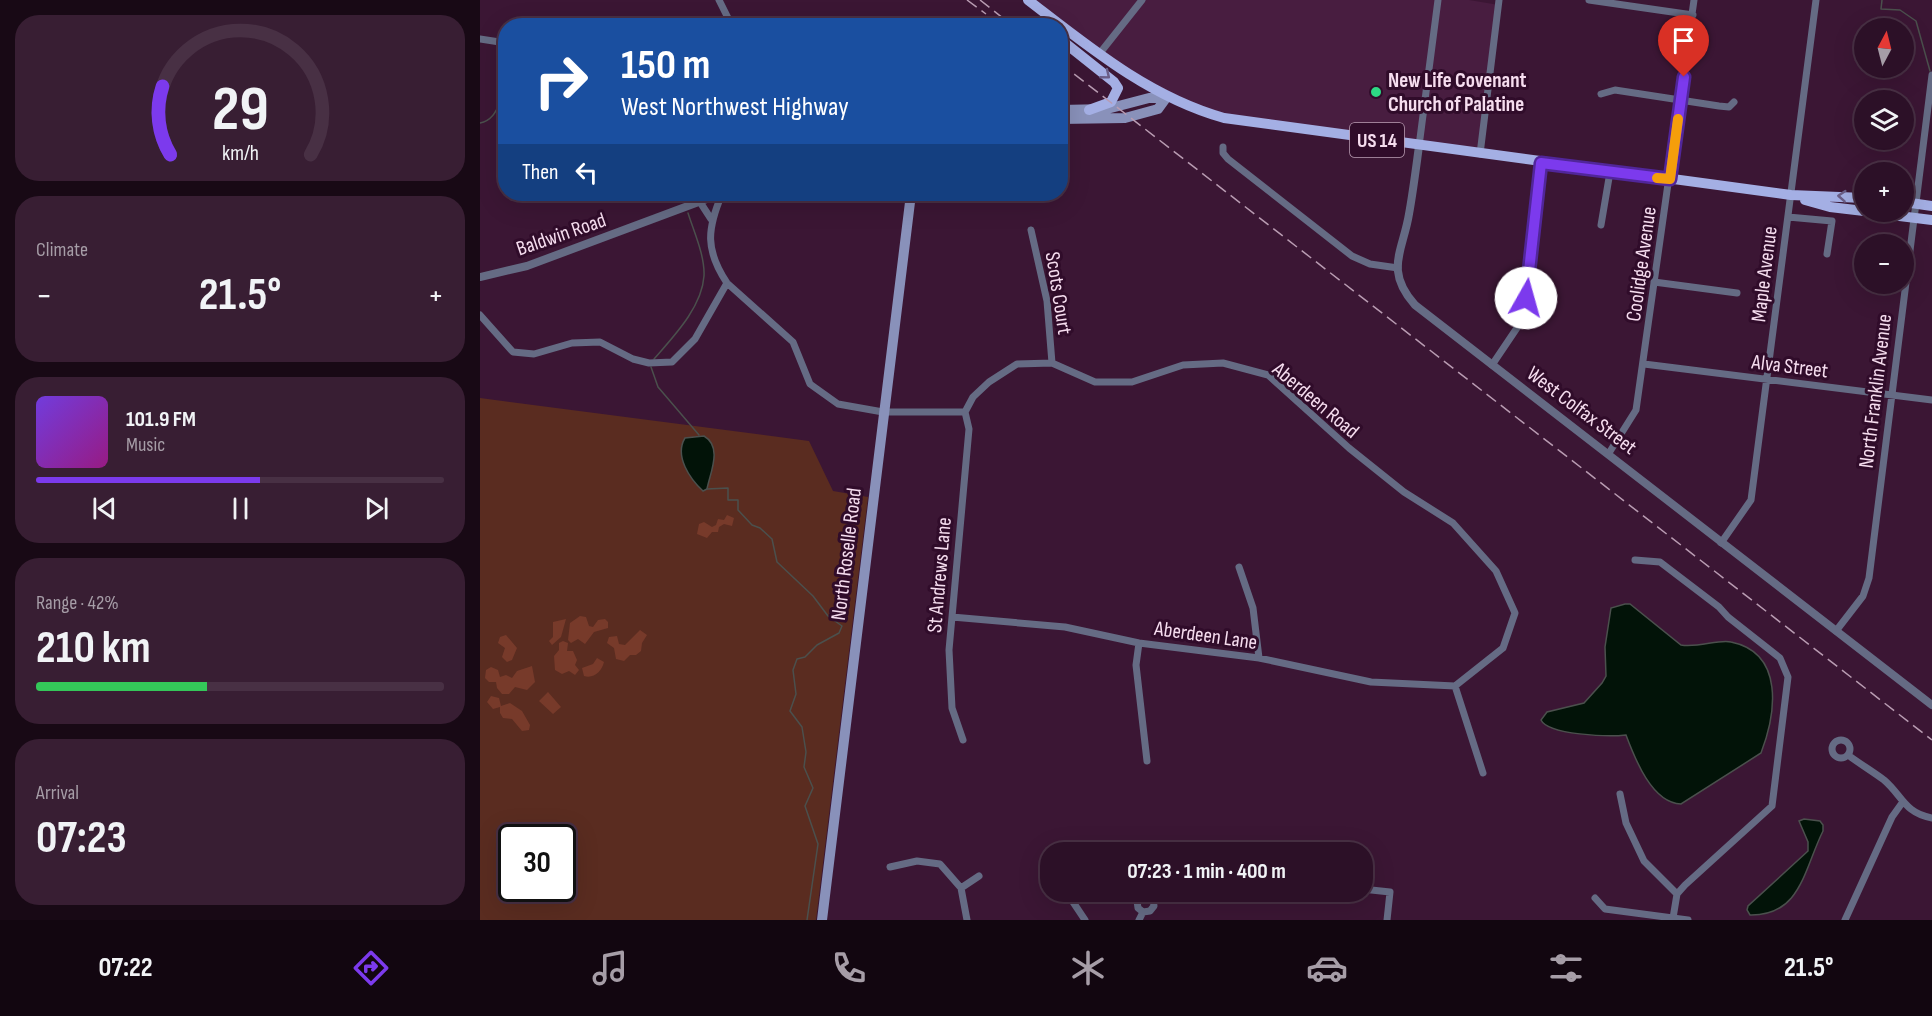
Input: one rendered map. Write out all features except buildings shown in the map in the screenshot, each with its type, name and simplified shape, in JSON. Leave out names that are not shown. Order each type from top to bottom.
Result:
[{"type":"main road","name":"US 14","points":[[1029,1],[1052,18]]},
{"type":"main road","points":[[1029,1],[1041,18]]},
{"type":"main road","name":"US 14","points":[[1068,30],[1166,98],[1224,118],[1541,163],[1791,195],[1854,198]]},
{"type":"main road","points":[[1068,45],[1114,82],[1118,88],[1111,102],[1089,110]]},
{"type":"main road","points":[[1068,110],[1113,108],[1149,98],[1166,98]]},
{"type":"main road","points":[[1068,119],[1125,118],[1158,109],[1166,98]]},
{"type":"main road","name":"US 14","points":[[1791,195],[1830,207],[1854,210]]},
{"type":"main road","name":"North Roselle Road","points":[[822,920],[910,201]]},
{"type":"main road","points":[[1914,204],[1932,206]]},
{"type":"main road","name":"US 14","points":[[1914,218],[1932,220]]},
{"type":"street","points":[[719,0],[728,18]]},
{"type":"street","points":[[1100,53],[1142,0]]},
{"type":"street","points":[[1223,147],[1228,159],[1352,256],[1370,264],[1398,268],[1398,251],[1410,214],[1438,0]]},
{"type":"street","points":[[1480,154],[1499,0]]},
{"type":"street","points":[[1589,0],[1693,15]]},
{"type":"street","name":"Coolidge Avenue","points":[[1609,453],[1636,410],[1694,0]]},
{"type":"street","name":"Maple Avenue","points":[[1721,543],[1751,500],[1816,0]]},
{"type":"street","points":[[480,39],[498,42]]},
{"type":"street","name":"North Franklin Avenue","points":[[1914,175],[1932,75]]},
{"type":"street","points":[[1601,94],[1615,90],[1719,106],[1729,106],[1734,102]]},
{"type":"street","points":[[1492,364],[1523,320],[1541,163]]},
{"type":"street","points":[[1601,225],[1610,171]]},
{"type":"street","points":[[718,201],[711,219],[713,256],[727,283],[793,342],[810,384],[838,404],[883,412],[965,412]]},
{"type":"street","points":[[700,202],[711,219]]},
{"type":"street","name":"Baldwin Road","points":[[480,277],[527,266],[700,202]]},
{"type":"street","points":[[1788,217],[1832,221],[1827,254]]},
{"type":"street","name":"North Franklin Avenue","points":[[1836,631],[1863,596],[1869,578],[1913,222]]},
{"type":"street","name":"Scots Court","points":[[1031,230],[1047,301],[1052,363]]},
{"type":"street","name":"West Colfax Street","points":[[1398,268],[1406,295],[1415,305],[1932,705]]},
{"type":"street","points":[[1654,282],[1737,293]]},
{"type":"street","points":[[480,315],[513,352],[534,354],[572,343],[600,342],[633,359],[666,364],[672,362],[695,339],[727,283]]},
{"type":"street","name":"Aberdeen Road","points":[[965,412],[973,397],[989,382],[1017,364],[1052,363],[1095,382],[1132,382],[1183,365],[1223,363],[1268,375],[1358,455],[1404,492],[1453,523],[1496,571],[1515,613],[1503,648],[1455,686]]},
{"type":"street","name":"Alva Street","points":[[1644,363],[1932,400]]},
{"type":"street","name":"St Andrews Lane","points":[[963,740],[951,700],[949,650],[969,429],[965,412]]},
{"type":"street","points":[[1635,560],[1660,562],[1719,607],[1728,617],[1780,658],[1788,677],[1772,806],[1677,894],[1673,918]]},
{"type":"street","points":[[1239,567],[1253,608],[1259,658]]},
{"type":"street","name":"Aberdeen Lane","points":[[952,617],[1065,627],[1139,643],[1259,658],[1371,682],[1455,686]]},
{"type":"street","points":[[1139,643],[1136,665],[1146,761]]},
{"type":"street","points":[[1455,686],[1483,773]]},
{"type":"street","points":[[1848,755],[1886,782],[1902,803],[1916,813],[1932,818]]},
{"type":"street","points":[[1620,794],[1626,823],[1644,861],[1677,894]]},
{"type":"street","points":[[1845,920],[1892,817],[1902,803]]},
{"type":"street","points":[[890,867],[917,861],[940,864],[961,888],[968,920]]},
{"type":"street","points":[[961,888],[979,876]]},
{"type":"street","points":[[1373,890],[1390,892],[1387,920]]},
{"type":"street","points":[[1595,898],[1605,909],[1688,920]]},
{"type":"street","points":[[1073,902],[1085,920]]},
{"type":"street","points":[[1139,920],[1143,912]]},
{"type":"street","points":[[1622,920],[1623,912]]},
{"type":"shaded area","points":[[1028,0],[1469,0],[1499,5],[1480,154],[1255,123],[1166,98],[1068,28],[1068,18],[1053,18]]},
{"type":"shaded area","points":[[480,398],[809,441],[833,491],[868,497],[816,920],[480,920]]},
{"type":"shaded area","points":[[704,436],[713,447],[714,461],[707,489],[703,491],[685,467],[681,452],[685,438]]},
{"type":"shaded area","points":[[727,515],[734,518],[732,526],[724,524],[719,527],[718,532],[712,532],[707,538],[697,534],[699,524],[704,522],[712,527],[716,525],[718,519],[724,520]]},
{"type":"shaded area","points":[[1630,604],[1681,645],[1731,642],[1748,648],[1761,658],[1768,672],[1772,687],[1772,704],[1761,753],[1681,804],[1671,802],[1653,788],[1634,756],[1626,735],[1607,736],[1566,732],[1546,725],[1541,720],[1547,712],[1584,703],[1602,683],[1606,676],[1605,647],[1611,608]]},
{"type":"shaded area","points":[[580,616],[586,617],[589,626],[593,627],[598,620],[605,619],[608,622],[608,628],[594,632],[585,644],[578,639],[571,643],[568,640],[570,623]]},
{"type":"shaded area","points":[[566,619],[561,637],[552,645],[549,641],[553,637],[553,622]]},
{"type":"shaded area","points":[[640,630],[647,635],[642,643],[641,651],[636,655],[630,655],[624,661],[616,659],[614,648],[607,643],[609,637],[617,636],[619,644],[625,645]]},
{"type":"shaded area","points":[[506,635],[517,648],[512,660],[507,662],[502,657],[505,648],[498,643],[500,637]]},
{"type":"shaded area","points":[[563,641],[568,643],[567,651],[573,651],[577,660],[575,665],[579,670],[575,675],[569,671],[562,674],[555,670],[554,656],[559,650],[559,643]]},
{"type":"shaded area","points":[[597,658],[604,662],[601,668],[594,675],[584,676],[582,668],[593,664]]},
{"type":"shaded area","points":[[532,666],[535,682],[527,690],[515,687],[509,694],[502,694],[496,682],[489,682],[485,678],[486,670],[491,667],[498,670],[500,677],[506,675],[512,678],[517,671]]},
{"type":"shaded area","points":[[548,692],[561,707],[553,714],[539,701]]},
{"type":"shaded area","points":[[491,696],[499,698],[501,706],[510,703],[522,711],[530,725],[529,730],[522,731],[512,719],[503,718],[500,707],[493,709],[487,702]]},
{"type":"shaded area","points":[[1804,819],[1820,821],[1823,831],[1799,888],[1780,908],[1767,913],[1750,915],[1747,910],[1748,906],[1808,851],[1808,842],[1799,821]]},
{"type":"waterway","points":[[1882,0],[1881,9],[1900,10],[1916,21],[1930,71]]},
{"type":"waterway","points":[[480,123],[490,119],[498,107]]},
{"type":"waterway","points":[[654,359],[693,310],[702,288],[703,260],[688,213]]},
{"type":"waterway","points":[[651,367],[658,387],[699,435]]},
{"type":"waterway","points":[[707,489],[728,488],[728,500],[738,500],[738,510],[752,525],[760,528],[772,539],[777,562],[813,596],[828,616],[842,626],[839,633],[817,645],[805,657],[797,659],[793,670],[796,694],[790,711],[802,727],[806,752],[804,767],[813,788],[805,806],[818,844],[807,920]]},
{"type":"railway","points":[[967,0],[986,14]]},
{"type":"railway","points":[[980,0],[1003,18]]},
{"type":"railway","points":[[1068,69],[1932,740]]},
{"type":"slow traffic","points":[[1657,178],[1670,179],[1678,119]]},
{"type":"place","name":"New Life Covenant Church of Palatine","points":[[1376,92]]},
{"type":"route","points":[[1526,298],[1541,163],[1670,179],[1684,77]]}]
